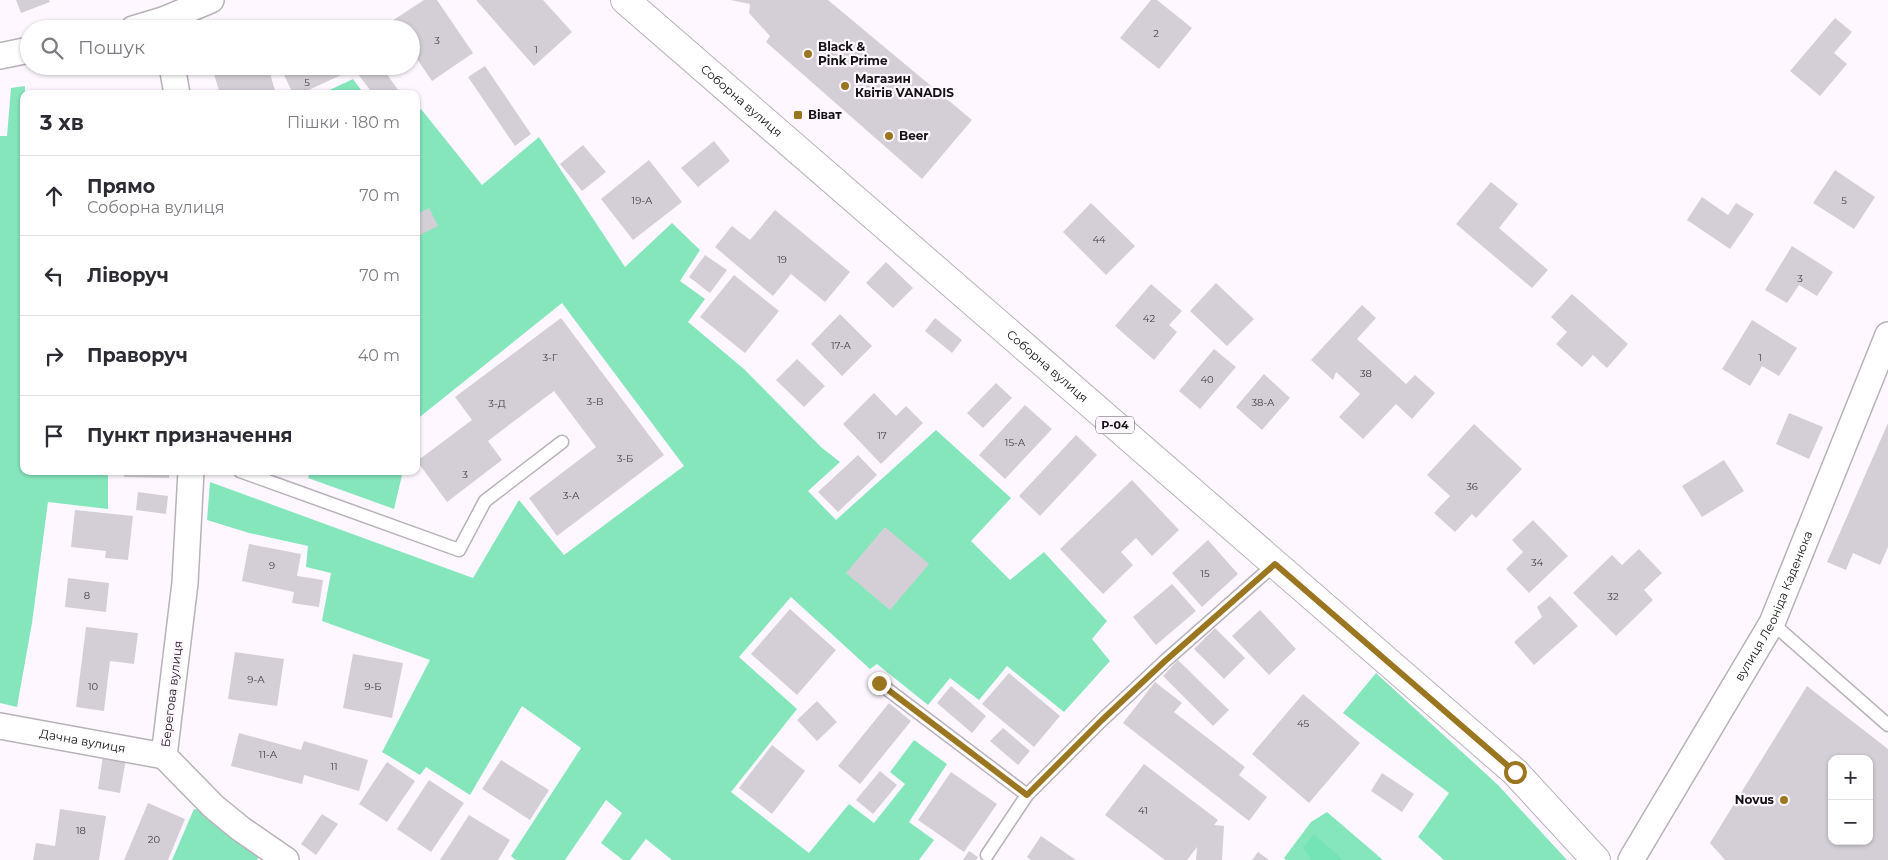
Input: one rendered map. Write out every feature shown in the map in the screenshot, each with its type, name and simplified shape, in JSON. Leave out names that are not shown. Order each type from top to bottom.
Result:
[{"type":"main road","name":"Соборна вулиця","points":[[625,0],[1515,772],[1596,860]]},
{"type":"street","points":[[172,20],[211,0]]},
{"type":"street","points":[[0,56],[20,52]]},
{"type":"street","points":[[174,75],[176,90]]},
{"type":"street","name":"вулиця Леоніда Каденюка","points":[[1631,860],[1772,623],[1888,335]]},
{"type":"street","name":"Берегова вулиця","points":[[191,475],[185,583],[164,756],[214,807],[241,829],[286,860]]},
{"type":"street","name":"Дачна вулиця","points":[[0,726],[164,756]]},
{"type":"lane","points":[[251,475],[459,550],[485,501],[562,442]]},
{"type":"lane","points":[[987,855],[1027,795],[1109,713],[1275,564]]},
{"type":"lane","points":[[1772,623],[1888,725]]},
{"type":"lane","points":[[879,683],[1027,795]]},
{"type":"green space","points":[[353,79],[361,90],[330,90]]},
{"type":"green space","points":[[25,86],[25,90],[20,90],[20,475],[108,475],[108,509],[48,502],[32,623],[17,707],[0,703],[0,136],[7,136],[11,88]]},
{"type":"green space","points":[[420,110],[482,185],[539,137],[625,267],[672,223],[700,250],[680,281],[705,299],[688,322],[744,369],[821,447],[840,462],[808,491],[836,520],[936,430],[1011,498],[971,541],[1010,580],[1044,552],[1107,621],[1092,639],[1110,661],[1064,712],[1007,666],[979,700],[950,678],[928,705],[877,664],[870,669],[791,597],[739,657],[797,709],[731,792],[809,853],[849,804],[874,823],[905,784],[890,772],[914,740],[947,764],[909,822],[934,840],[919,860],[672,860],[646,839],[630,860],[623,860],[601,843],[622,813],[606,800],[565,860],[516,860],[511,856],[581,748],[522,706],[470,795],[426,767],[420,775],[382,752],[430,660],[322,621],[331,573],[306,567],[308,546],[249,533],[207,520],[210,482],[473,578],[519,500],[564,555],[684,466],[562,303],[420,417]]},
{"type":"green space","points":[[309,475],[402,475],[394,509],[308,478]]},
{"type":"green space","points":[[1376,673],[1498,785],[1567,860],[1444,860],[1418,837],[1449,793],[1343,713]]},
{"type":"green space","points":[[194,809],[204,810],[261,853],[257,860],[172,860]]},
{"type":"green space","points":[[1327,812],[1383,860],[1286,860],[1284,858],[1311,822]]},
{"type":"green space","points":[[1314,834],[1343,860],[1311,860],[1303,848]]},
{"type":"building","points":[[16,0],[49,0],[50,2],[21,13]]},
{"type":"building","points":[[424,0],[437,0],[473,53],[432,81],[420,63],[420,20],[394,20]]},
{"type":"building","points":[[476,0],[543,0],[572,32],[534,66]]},
{"type":"building","points":[[730,0],[828,0],[972,120],[922,179],[766,42],[770,36],[749,13],[750,4]]},
{"type":"building","points":[[1151,0],[1157,0],[1192,28],[1159,69],[1120,38]]},
{"type":"building","points":[[1835,18],[1852,32],[1834,53],[1847,64],[1820,96],[1790,71]]},
{"type":"building","points":[[485,66],[531,134],[515,146],[468,77]]},
{"type":"building","points":[[214,75],[271,75],[275,90],[219,90]]},
{"type":"building","points":[[284,75],[341,75],[309,90],[291,90]]},
{"type":"building","points":[[359,75],[387,75],[398,90],[370,90]]},
{"type":"building","points":[[714,141],[730,161],[698,187],[681,168]]},
{"type":"building","points":[[583,145],[606,172],[582,191],[560,164]]},
{"type":"building","points":[[649,160],[682,202],[633,240],[601,199]]},
{"type":"building","points":[[1835,170],[1875,197],[1854,229],[1813,203]]},
{"type":"building","points":[[1491,182],[1518,204],[1499,228],[1548,270],[1532,288],[1456,224]]},
{"type":"building","points":[[1702,197],[1728,215],[1736,203],[1754,214],[1730,249],[1687,220]]},
{"type":"building","points":[[1091,203],[1135,246],[1106,275],[1063,232]]},
{"type":"building","points":[[429,208],[438,226],[420,235],[420,213]]},
{"type":"building","points":[[775,210],[850,272],[825,302],[791,274],[773,296],[715,247],[732,226],[750,240]]},
{"type":"building","points":[[1792,246],[1833,272],[1817,296],[1799,285],[1787,303],[1765,290]]},
{"type":"building","points":[[705,255],[727,270],[710,293],[689,277]]},
{"type":"building","points":[[886,262],[913,288],[893,308],[866,283]]},
{"type":"building","points":[[734,275],[779,311],[745,353],[700,317]]},
{"type":"building","points":[[1216,283],[1254,319],[1227,346],[1190,311]]},
{"type":"building","points":[[1151,284],[1182,311],[1169,325],[1177,332],[1154,360],[1115,326]]},
{"type":"building","points":[[1572,294],[1628,344],[1607,368],[1593,355],[1582,367],[1556,344],[1567,332],[1551,317]]},
{"type":"building","points":[[1362,305],[1376,318],[1357,339],[1406,384],[1415,375],[1435,393],[1412,419],[1396,404],[1363,439],[1339,417],[1360,394],[1336,372],[1333,380],[1311,360]]},
{"type":"building","points":[[840,314],[872,346],[842,376],[811,344]]},
{"type":"building","points":[[561,318],[664,455],[557,536],[529,498],[596,447],[554,391],[488,441],[502,460],[447,502],[420,465],[420,459],[472,420],[455,397]]},
{"type":"building","points":[[935,318],[962,340],[952,353],[925,331]]},
{"type":"building","points":[[1752,320],[1797,348],[1779,376],[1762,366],[1750,386],[1722,369]]},
{"type":"building","points":[[1214,349],[1236,367],[1200,409],[1179,391]]},
{"type":"building","points":[[797,359],[825,386],[804,407],[776,380]]},
{"type":"building","points":[[1264,374],[1290,398],[1262,430],[1236,407]]},
{"type":"building","points":[[996,383],[1012,398],[983,428],[967,413]]},
{"type":"building","points":[[874,393],[896,416],[906,406],[923,423],[881,464],[843,424]]},
{"type":"building","points":[[1025,405],[1052,429],[1005,479],[979,455]]},
{"type":"building","points":[[1789,413],[1823,427],[1809,459],[1776,444]]},
{"type":"building","points":[[1888,423],[1888,547],[1880,565],[1853,553],[1846,570],[1827,562]]},
{"type":"building","points":[[1474,424],[1522,469],[1476,518],[1472,514],[1455,532],[1434,513],[1450,496],[1427,475]]},
{"type":"building","points":[[1076,435],[1097,455],[1040,516],[1019,496]]},
{"type":"building","points":[[858,455],[877,475],[838,512],[818,492]]},
{"type":"building","points":[[1724,460],[1744,491],[1702,517],[1682,486]]},
{"type":"building","points":[[124,475],[169,475],[169,478],[124,477]]},
{"type":"building","points":[[1132,480],[1179,530],[1152,556],[1136,538],[1121,552],[1133,565],[1103,594],[1060,549]]},
{"type":"building","points":[[138,492],[168,496],[166,514],[136,510]]},
{"type":"building","points":[[75,510],[133,516],[128,560],[105,558],[106,551],[71,547]]},
{"type":"building","points":[[1533,520],[1568,556],[1529,593],[1506,569],[1523,552],[1512,540]]},
{"type":"building","points":[[885,527],[929,564],[890,610],[846,573]]},
{"type":"building","points":[[1208,540],[1238,574],[1202,607],[1172,573]]},
{"type":"building","points":[[249,544],[301,554],[297,576],[323,580],[319,607],[292,603],[294,592],[242,581]]},
{"type":"building","points":[[1639,549],[1662,573],[1644,590],[1653,600],[1616,636],[1573,593],[1612,555],[1622,565]]},
{"type":"building","points":[[68,578],[109,583],[106,612],[65,607]]},
{"type":"building","points":[[1172,584],[1196,611],[1156,645],[1133,617]]},
{"type":"building","points":[[1550,596],[1578,626],[1534,665],[1514,642],[1542,617],[1537,607]]},
{"type":"building","points":[[790,609],[836,650],[797,695],[751,654]]},
{"type":"building","points":[[1260,610],[1296,649],[1269,675],[1232,636]]},
{"type":"building","points":[[86,627],[138,633],[134,664],[110,661],[104,711],[76,707]]},
{"type":"building","points":[[1215,628],[1245,658],[1224,679],[1194,649]]},
{"type":"building","points":[[235,652],[284,659],[277,706],[228,699]]},
{"type":"building","points":[[353,654],[403,663],[392,718],[343,708]]},
{"type":"building","points":[[1178,660],[1229,710],[1213,726],[1163,676]]},
{"type":"building","points":[[1009,673],[1060,716],[1034,747],[982,704]]},
{"type":"building","points":[[1155,682],[1182,703],[1174,712],[1245,767],[1239,775],[1267,797],[1249,821],[1123,723]]},
{"type":"building","points":[[951,686],[986,716],[972,733],[937,703]]},
{"type":"building","name":"Novus","points":[[1807,686],[1888,749],[1888,860],[1725,860],[1710,843]]},
{"type":"building","points":[[1303,694],[1360,743],[1309,803],[1252,754]]},
{"type":"building","points":[[817,701],[837,722],[817,741],[797,720]]},
{"type":"building","points":[[889,703],[911,721],[860,784],[838,766]]},
{"type":"building","points":[[1003,728],[1030,751],[1018,765],[990,741]]},
{"type":"building","points":[[239,733],[301,750],[304,741],[368,760],[359,791],[304,775],[302,784],[231,766]]},
{"type":"building","points":[[772,745],[805,771],[772,814],[739,788]]},
{"type":"building","points":[[103,756],[126,759],[120,793],[98,789]]},
{"type":"building","points":[[501,760],[549,790],[530,820],[482,789]]},
{"type":"building","points":[[387,762],[415,781],[387,822],[359,804]]},
{"type":"building","points":[[1144,764],[1218,820],[1214,825],[1224,826],[1222,860],[1196,860],[1197,847],[1187,860],[1165,860],[1105,815]]},
{"type":"building","points":[[880,771],[897,785],[873,814],[856,800]]},
{"type":"building","points":[[951,772],[997,804],[964,852],[918,820]]},
{"type":"building","points":[[1382,773],[1414,794],[1402,812],[1371,791]]},
{"type":"building","points":[[429,780],[464,803],[431,852],[397,829]]},
{"type":"building","points":[[148,803],[185,819],[168,860],[124,860]]},
{"type":"building","points":[[60,809],[106,816],[99,860],[33,860],[36,843],[55,846]]},
{"type":"building","points":[[322,814],[338,824],[316,855],[301,844]]},
{"type":"building","points":[[469,815],[510,840],[498,860],[440,860]]},
{"type":"building","points":[[1041,836],[1076,860],[1031,860],[1027,857]]},
{"type":"building","points":[[969,851],[978,857],[976,860],[963,860]]},
{"type":"building","points":[[1258,852],[1269,860],[1252,860]]},
{"type":"place","name":"Black & Pink Prime","points":[[808,54]]},
{"type":"place","name":"Магазин Квітів VANADIS","points":[[845,86]]},
{"type":"place","name":"Віват","points":[[798,115]]},
{"type":"place","name":"Beer","points":[[889,136]]},
{"type":"place","name":"Novus","points":[[1784,800]]},
{"type":"route","points":[[879,683],[1027,795],[1102,720],[1165,661],[1275,564],[1515,772]]}]
